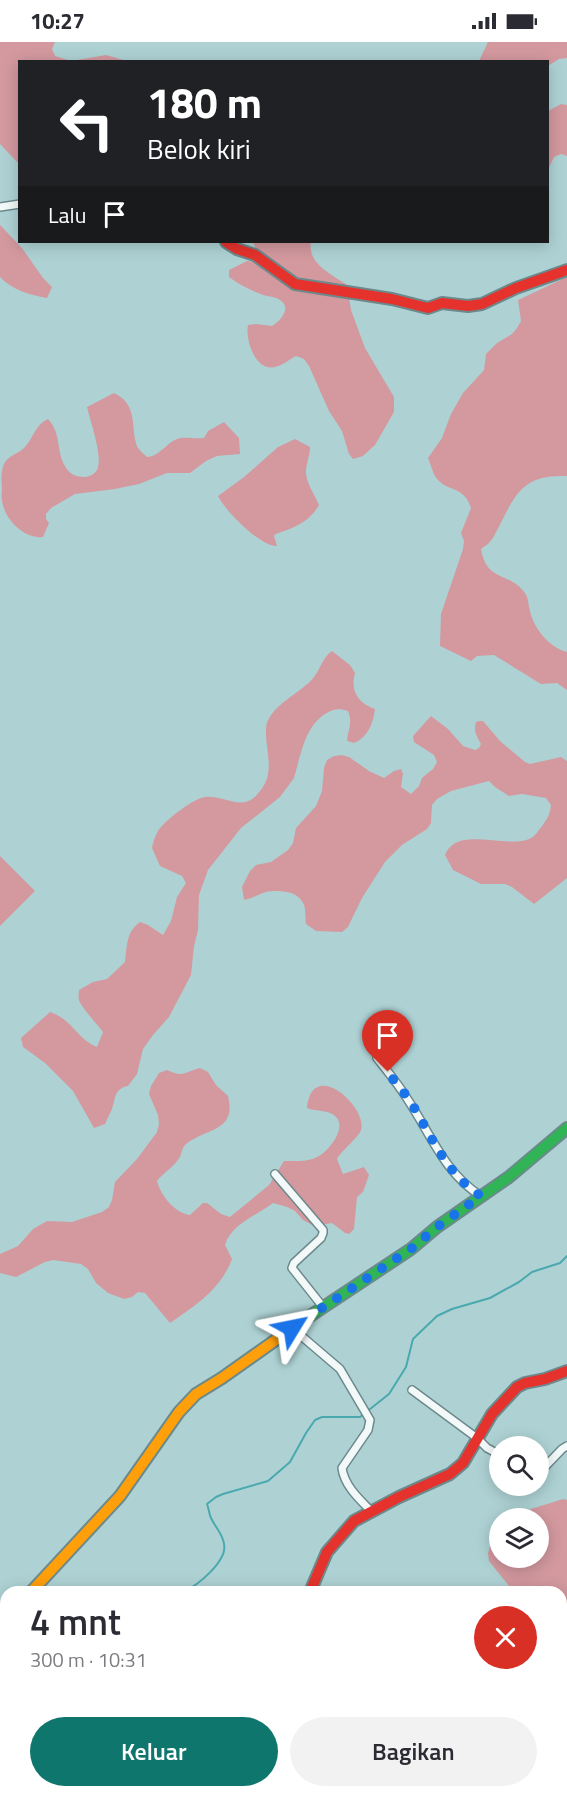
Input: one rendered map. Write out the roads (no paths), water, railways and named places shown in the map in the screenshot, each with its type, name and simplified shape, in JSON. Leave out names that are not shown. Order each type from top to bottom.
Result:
[{"type":"street","points":[[0,207],[18,204]]},
{"type":"street","points":[[228,243],[255,255],[295,284],[428,308],[442,303],[468,306],[482,304],[516,288],[567,270]]},
{"type":"street","points":[[377,1058],[408,1099],[444,1159],[469,1187],[481,1196]]},
{"type":"street","points":[[37,1586],[120,1496],[178,1412],[196,1394],[411,1249],[437,1227],[509,1177],[567,1128]]},
{"type":"street","points":[[275,1174],[322,1230],[321,1238],[294,1263],[292,1268],[323,1307]]},
{"type":"street","points":[[292,1328],[340,1369],[370,1420],[368,1430],[342,1468],[347,1484],[370,1511]]},
{"type":"street","points":[[313,1586],[327,1552],[354,1521],[422,1485],[450,1474],[462,1463],[492,1414],[517,1387],[565,1374]]},
{"type":"street","points":[[412,1390],[489,1449]]},
{"type":"street","points":[[549,1463],[567,1446]]},
{"type":"waterway","points":[[193,1586],[210,1572],[224,1551],[222,1537],[211,1518],[207,1504],[223,1494],[268,1481],[290,1462],[315,1420],[322,1417],[360,1417],[389,1394],[406,1367],[413,1339],[437,1316],[452,1309],[490,1298],[532,1272],[560,1263],[567,1256]]}]
